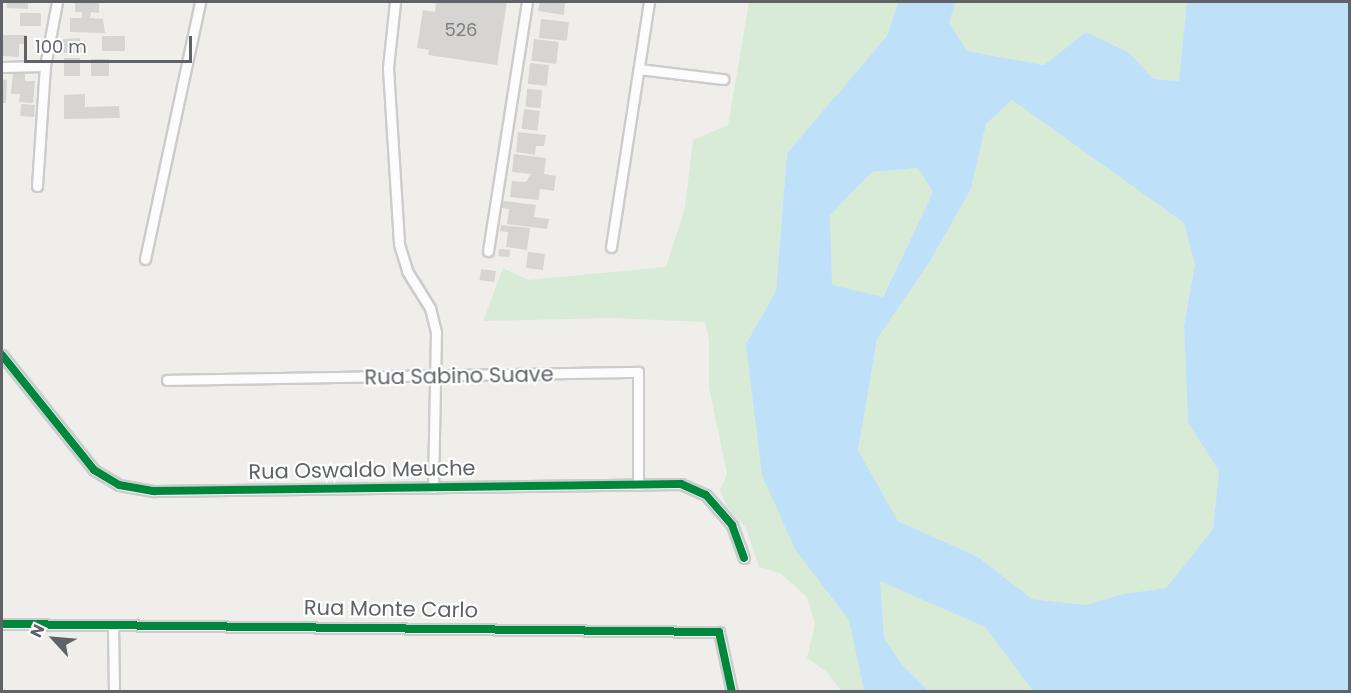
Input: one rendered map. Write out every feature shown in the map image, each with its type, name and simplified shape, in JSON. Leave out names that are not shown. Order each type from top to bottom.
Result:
[{"type":"street","points":[[37,186],[45,66],[57,2]]},
{"type":"street","points":[[145,259],[200,2]]},
{"type":"street","points":[[395,2],[388,68],[399,244],[407,271],[430,308],[436,333],[434,488]]},
{"type":"street","points":[[488,251],[527,2]]},
{"type":"street","points":[[611,247],[649,2]]},
{"type":"street","points":[[2,67],[45,66]]},
{"type":"street","points":[[639,69],[723,79]]},
{"type":"street","name":"Rua Oswaldo Meuche","points":[[2,355],[94,470],[119,485],[154,491],[681,484],[706,495],[732,525],[744,558]]},
{"type":"street","name":"Rua Sabino Suave","points":[[167,380],[639,372],[638,485]]},
{"type":"street","name":"Rua Monte Carlo","points":[[2,624],[113,627],[368,626],[719,632],[732,692]]},
{"type":"street","points":[[113,627],[114,692]]},
{"type":"green space","points":[[749,2],[898,2],[887,36],[787,153],[776,291],[746,344],[796,551],[849,620],[865,691],[841,691],[828,673],[807,658],[815,624],[807,597],[780,573],[759,567],[746,528],[727,507],[720,490],[727,474],[709,387],[709,340],[705,322],[611,318],[483,321],[503,268],[528,280],[666,267],[685,208],[693,140],[728,125]]},
{"type":"green space","points":[[956,2],[1187,2],[1180,81],[1154,79],[1128,52],[1086,32],[1044,65],[967,51],[949,22]]},
{"type":"green space","points":[[1012,100],[1184,223],[1195,265],[1184,325],[1188,423],[1219,471],[1213,529],[1166,588],[1123,594],[1086,605],[1032,599],[978,557],[898,521],[858,450],[877,339],[930,261],[971,189],[986,124]]},
{"type":"green space","points":[[918,168],[933,192],[882,298],[831,285],[829,215],[872,172]]},
{"type":"green space","points":[[879,580],[985,627],[1033,691],[929,691],[903,666],[884,638]]},
{"type":"water","points":[[898,2],[956,2],[949,22],[967,51],[1044,65],[1086,32],[1128,52],[1154,79],[1179,81],[1187,2],[1349,2],[1349,691],[1033,691],[985,627],[880,581],[884,638],[903,666],[929,691],[864,690],[849,620],[796,551],[762,475],[746,344],[776,291],[787,153],[887,36]],"holes":[[[1012,100],[1184,223],[1195,265],[1184,325],[1188,423],[1219,471],[1213,529],[1166,588],[1123,594],[1086,605],[1032,599],[978,557],[898,521],[858,450],[877,339],[930,261],[971,189],[986,124]],[[918,168],[933,192],[883,297],[832,285],[830,215],[872,172]]]},
{"type":"building","points":[[7,2],[28,2],[28,9],[7,8]]},
{"type":"building","points":[[75,2],[99,2],[99,13],[91,12],[90,18],[103,19],[105,33],[70,32],[70,18],[82,18],[82,12],[75,12]]},
{"type":"building","points":[[436,2],[507,2],[497,65],[428,55],[429,50],[417,48],[423,10],[435,12]]},
{"type":"building","points":[[540,2],[565,2],[564,15],[538,11]]},
{"type":"building","points":[[20,13],[41,13],[41,26],[20,26]]},
{"type":"building","points":[[541,19],[569,22],[567,41],[539,38]]},
{"type":"building","points":[[3,35],[27,35],[27,44],[19,44],[19,57],[3,56]]},
{"type":"building","points":[[102,36],[125,36],[125,51],[102,51]]},
{"type":"building","points":[[80,38],[80,41],[86,41],[87,52],[63,53],[63,39]]},
{"type":"building","points":[[534,39],[559,42],[556,64],[531,61]]},
{"type":"building","points":[[64,58],[80,58],[80,76],[64,76]]},
{"type":"building","points":[[91,59],[109,59],[109,76],[91,76]]},
{"type":"building","points":[[530,63],[549,65],[547,86],[528,84]]},
{"type":"building","points":[[13,72],[25,73],[25,81],[35,81],[33,103],[19,102],[20,94],[11,94]]},
{"type":"building","points":[[2,79],[7,80],[6,103],[2,103]]},
{"type":"building","points":[[527,89],[542,90],[541,108],[526,107]]},
{"type":"building","points":[[85,94],[85,107],[119,106],[120,118],[64,119],[64,95]]},
{"type":"building","points":[[21,104],[35,105],[34,117],[20,116]]},
{"type":"building","points":[[524,109],[540,111],[537,131],[522,129]]},
{"type":"building","points":[[518,132],[546,135],[544,146],[536,146],[535,155],[516,152]]},
{"type":"building","points":[[514,154],[546,158],[544,174],[556,176],[554,191],[540,189],[539,200],[510,197],[512,181],[526,182],[531,174],[512,172]]},
{"type":"building","points":[[503,201],[536,205],[534,217],[549,219],[547,229],[507,224],[509,209],[502,208]]},
{"type":"building","points":[[501,225],[530,228],[527,250],[506,247],[508,232],[500,231]]},
{"type":"building","points":[[499,249],[510,250],[509,257],[498,256]]},
{"type":"building","points":[[528,252],[545,254],[543,270],[526,268]]},
{"type":"building","points":[[481,269],[496,271],[494,282],[479,280]]},
{"type":"cycle path","points":[[2,355],[94,470],[119,485],[154,491],[681,484],[706,495],[732,525],[744,558]]},
{"type":"cycle path","points":[[2,624],[719,632],[732,692]]}]
